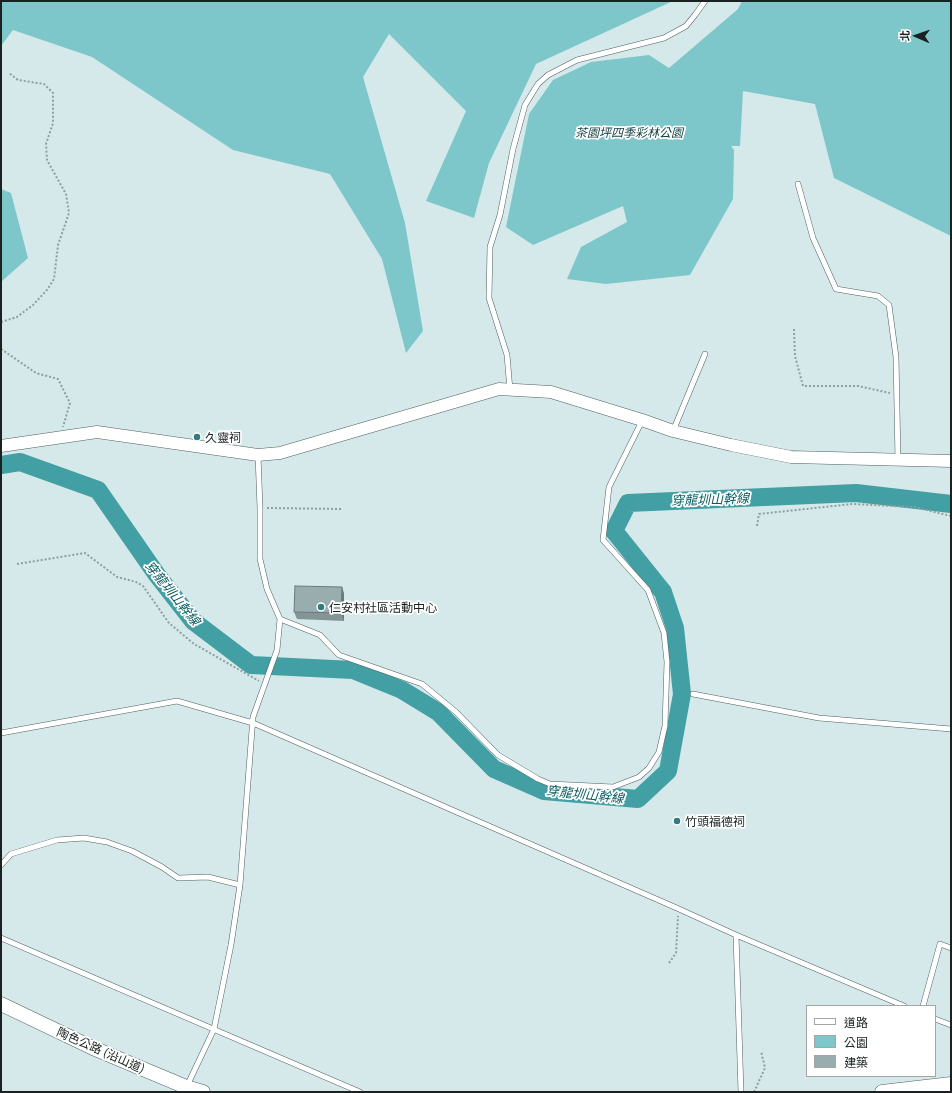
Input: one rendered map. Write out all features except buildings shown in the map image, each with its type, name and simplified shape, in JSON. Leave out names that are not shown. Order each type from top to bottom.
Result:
[{"type":"main road","name":"陶色公路 (沿山道)","points":[[1,1004],[185,1090],[203,1092]]},
{"type":"main road","points":[[882,1092],[951,1084]]},
{"type":"street","points":[[1,446],[97,432],[258,454],[280,453],[500,389],[551,392],[642,420],[673,432],[791,457],[951,461]]},
{"type":"lane","points":[[510,390],[507,355],[489,298],[490,247],[500,215],[513,149],[525,105],[538,84],[548,74],[578,60],[664,38],[686,26],[705,1]]},
{"type":"lane","points":[[798,184],[813,238],[836,289],[878,296],[889,305],[896,357],[898,460]]},
{"type":"lane","points":[[673,432],[705,354]]},
{"type":"lane","points":[[280,619],[320,635],[338,654],[422,684],[456,712],[498,756],[538,779],[550,784],[613,787],[640,777],[649,768],[659,752],[665,726],[667,662],[664,633],[648,590],[603,540],[609,487],[642,420]]},
{"type":"lane","points":[[185,1090],[214,1029],[231,945],[240,885],[253,717],[277,650],[280,619],[267,589],[260,558],[258,454]]},
{"type":"lane","points":[[693,694],[819,718],[951,729]]},
{"type":"lane","points":[[1,733],[177,701],[253,723],[736,935],[902,1005]]},
{"type":"lane","points":[[1,865],[11,854],[57,840],[84,838],[107,842],[132,851],[162,867],[178,878],[208,877],[240,885]]},
{"type":"lane","points":[[736,935],[741,1092]]},
{"type":"lane","points":[[1,938],[360,1092]]},
{"type":"lane","points":[[924,1005],[940,944],[951,948]]},
{"type":"lane","points":[[936,1019],[951,1025]]},
{"type":"path","points":[[1,322],[17,317],[33,305],[47,290],[54,279],[58,245],[69,213],[66,194],[47,160],[46,144],[53,123],[53,93],[44,84],[18,80],[9,73]]},
{"type":"path","points":[[794,329],[794,356],[804,386],[858,386],[896,394]]},
{"type":"path","points":[[1,349],[36,373],[58,378],[70,403],[60,437]]},
{"type":"path","points":[[758,526],[760,514],[852,504],[914,507],[951,516]]},
{"type":"path","points":[[260,508],[342,509]]},
{"type":"path","points":[[17,564],[85,553],[117,577],[136,582],[143,586],[169,623],[194,644],[265,685]]},
{"type":"path","points":[[669,964],[676,953],[679,909]]},
{"type":"path","points":[[754,1092],[765,1068],[761,1051]]},
{"type":"green space","points":[[1,1],[673,1],[536,64],[489,163],[474,218],[426,201],[466,111],[389,34],[363,77],[405,223],[423,331],[406,353],[382,259],[330,174],[233,150],[92,57],[13,30],[1,46]]},
{"type":"green space","name":"茶園坪四季彩林公園","points":[[742,1],[951,1],[951,236],[834,178],[815,104],[743,91],[740,146],[731,146],[734,150],[733,199],[690,275],[606,284],[567,279],[581,247],[627,222],[623,206],[533,245],[506,227],[529,114],[553,80],[591,62],[649,55],[669,68],[738,9]]},
{"type":"green space","points":[[1,189],[11,193],[28,258],[1,282]]},
{"type":"waterway","name":"穿龍圳山幹線","points":[[1,465],[20,462],[98,490],[157,575],[193,621],[251,665],[353,670],[402,690],[438,712],[494,769],[544,791],[638,799],[668,771],[682,694],[675,628],[663,592],[614,531],[628,503],[856,493],[951,504]]},
{"type":"place","name":"久靈祠","points":[[197,437]]},
{"type":"place","name":"仁安村社區活動中心","points":[[321,607]]},
{"type":"place","name":"竹頭福德祠","points":[[677,821]]}]
